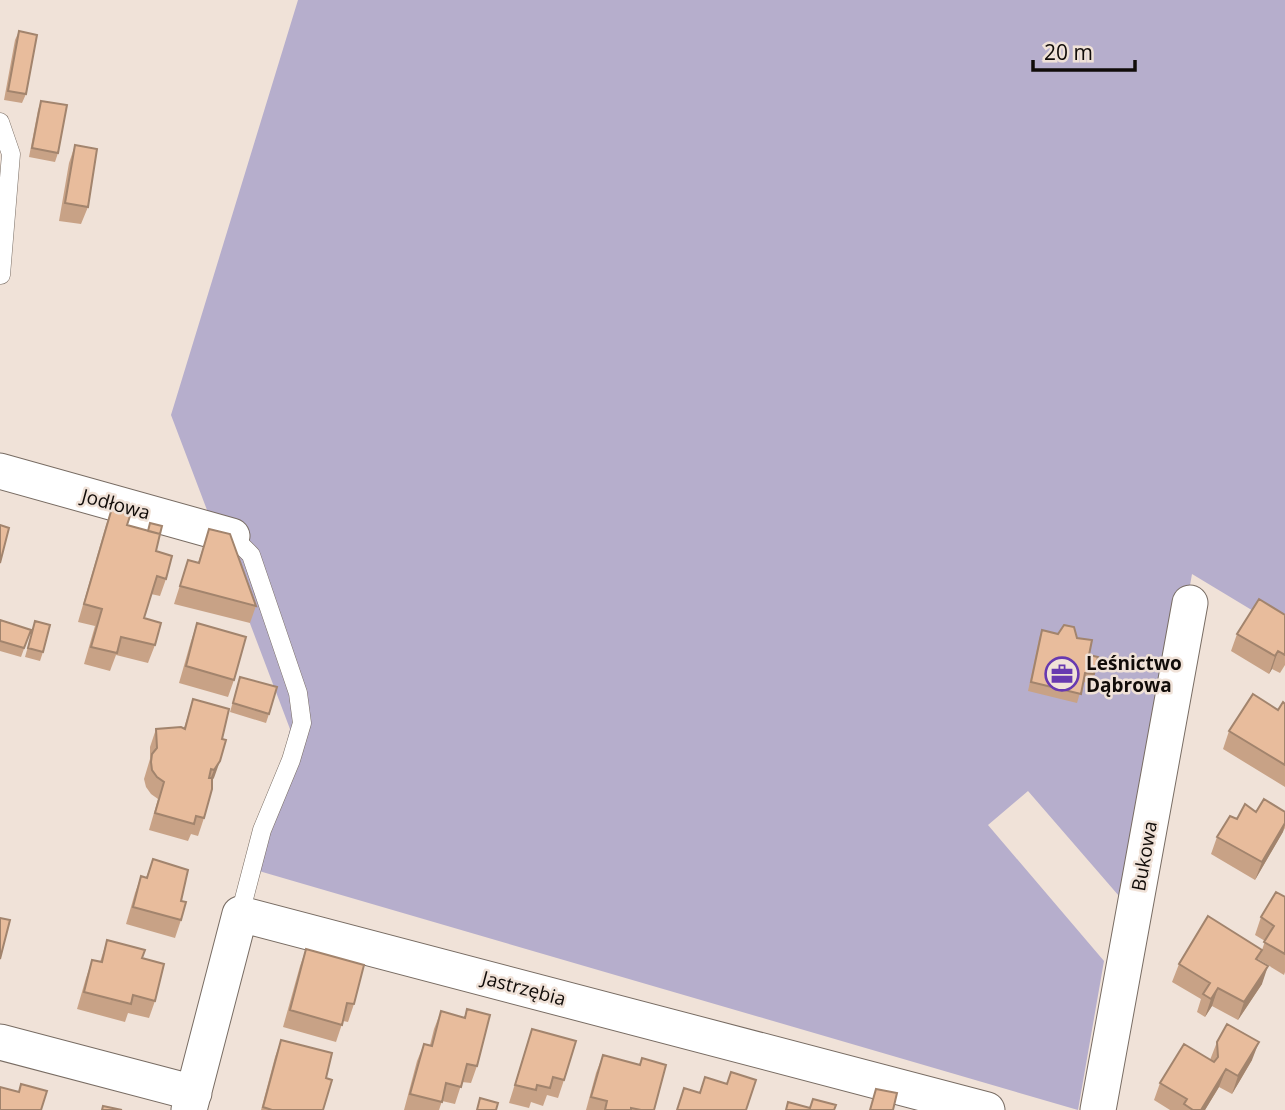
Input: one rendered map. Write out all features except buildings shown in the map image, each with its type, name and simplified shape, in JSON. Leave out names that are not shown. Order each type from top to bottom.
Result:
[{"type":"street","name":"Jodłowa","points":[[0,471],[232,536]]},
{"type":"street","name":"Bukowa","points":[[1098,1110],[1190,603]]},
{"type":"street","points":[[0,1042],[192,1102],[240,914]]},
{"type":"street","name":"Jastrzębia","points":[[240,914],[987,1110]]},
{"type":"lane","points":[[0,122],[11,155],[0,275]]},
{"type":"lane","points":[[232,536],[251,555],[298,693],[302,723],[262,830],[240,914]]},
{"type":"shaded area","points":[[298,0],[1285,0],[1285,630],[1192,574],[1132,911],[1028,791],[988,825],[1104,961],[1078,1110],[259,871],[290,729],[171,415]]},
{"type":"place","name":"Leśnictwo Dąbrowa","points":[[1062,674]]}]
